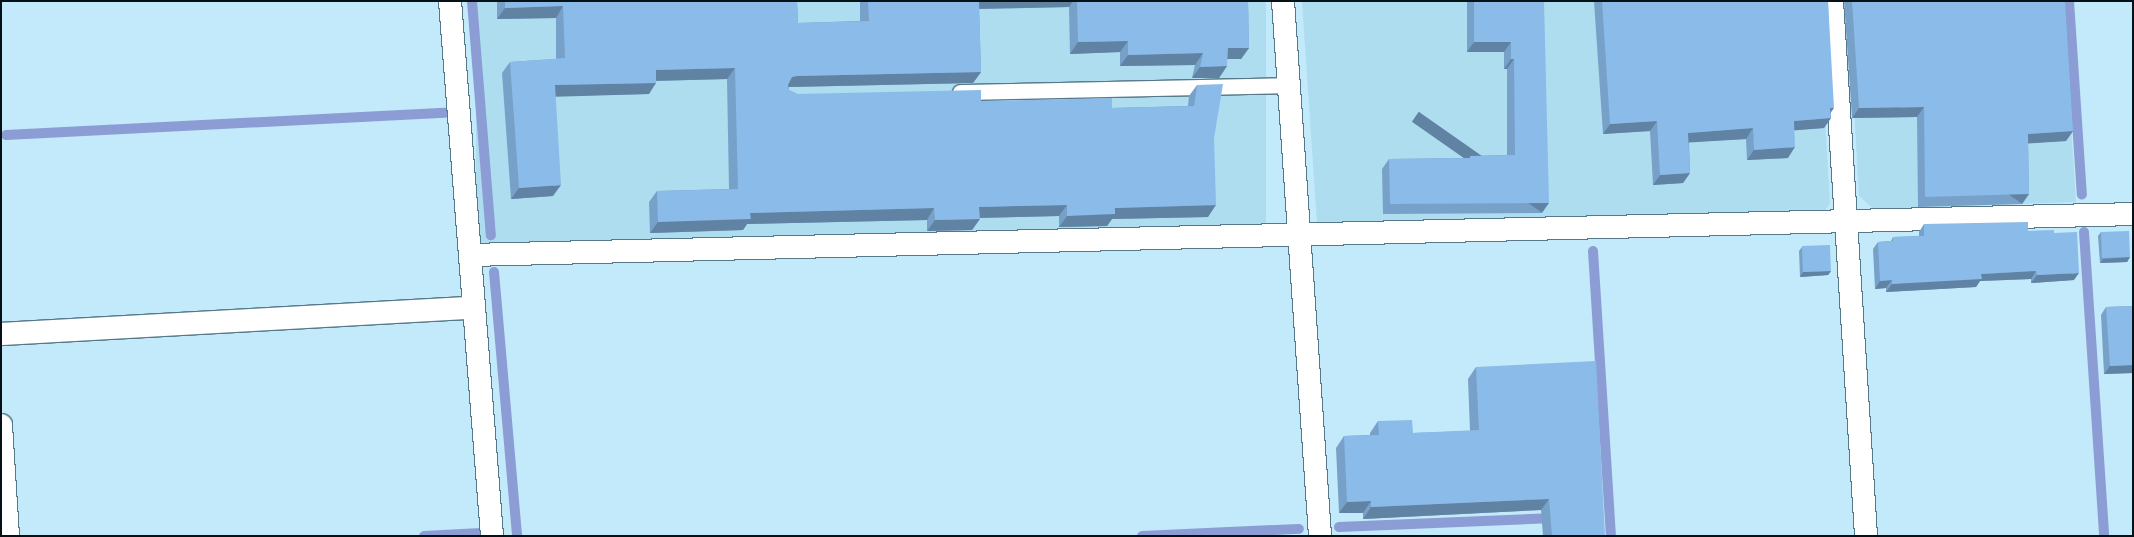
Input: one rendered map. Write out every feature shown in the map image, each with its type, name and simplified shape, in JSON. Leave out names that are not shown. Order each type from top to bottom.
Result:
[{"type":"street","points":[[450,1],[492,536]]},
{"type":"street","points":[[1283,1],[1320,536]]},
{"type":"street","points":[[1832,1],[1866,536]]},
{"type":"street","points":[[470,255],[2133,214]]},
{"type":"street","points":[[1,334],[473,308]]},
{"type":"street","points":[[1,425],[8,536]]},
{"type":"lane","points":[[948,93],[1288,85]]},
{"type":"shaded area","points":[[476,1],[1266,1],[1266,243],[476,243]]},
{"type":"shaded area","points":[[1302,1],[1818,1],[1830,204],[1825,210],[1317,223]]},
{"type":"shaded area","points":[[1848,1],[2063,1],[2076,202],[1874,209],[1859,196]]},
{"type":"building","points":[[505,1],[797,1],[798,23],[869,21],[868,1],[979,1],[981,72],[797,76],[792,77],[788,85],[789,90],[797,94],[981,90],[981,101],[1112,98],[1112,108],[1194,106],[1197,85],[1223,84],[1214,138],[1216,205],[1115,208],[1115,214],[1067,216],[1067,205],[979,207],[980,219],[935,220],[934,208],[750,213],[751,219],[658,222],[657,191],[738,189],[735,68],[656,70],[656,83],[555,85],[561,185],[519,188],[510,62],[565,58],[563,6],[505,8]]},
{"type":"building","points":[[1077,1],[1248,1],[1249,48],[1228,48],[1227,66],[1200,67],[1203,53],[1128,55],[1128,41],[1078,42]]},
{"type":"building","points":[[1474,1],[1544,1],[1549,203],[1390,204],[1389,159],[1470,158],[1470,156],[1515,155],[1514,59],[1511,59],[1511,42],[1474,42]]},
{"type":"building","points":[[1602,1],[1828,1],[1834,108],[1830,108],[1831,118],[1794,121],[1795,147],[1754,150],[1753,128],[1688,133],[1690,173],[1660,175],[1657,121],[1610,124]]},
{"type":"building","points":[[1852,1],[2065,1],[2073,131],[2028,134],[2029,194],[1925,197],[1924,107],[1859,108]]},
{"type":"building","points":[[2028,222],[2028,231],[2054,230],[2054,233],[2077,232],[2079,273],[2037,275],[2036,271],[1981,274],[1982,279],[1892,284],[1892,280],[1880,281],[1878,242],[1893,241],[1893,237],[1924,236],[1924,224]]},
{"type":"building","points":[[2129,231],[2130,257],[2102,258],[2101,232]]},
{"type":"building","points":[[1830,245],[1831,271],[1803,272],[1802,246]]},
{"type":"building","points":[[2133,306],[2133,365],[2110,366],[2106,307]]},
{"type":"building","points":[[1596,361],[1605,536],[1552,536],[1549,499],[1371,507],[1371,501],[1347,502],[1344,436],[1379,435],[1378,421],[1412,420],[1413,433],[1479,430],[1476,367]]},
{"type":"waterway","points":[[472,1],[491,235]]},
{"type":"waterway","points":[[2069,1],[2082,195]]},
{"type":"waterway","points":[[6,135],[444,113]]},
{"type":"waterway","points":[[2084,232],[2104,536]]},
{"type":"waterway","points":[[1593,251],[1611,536]]},
{"type":"waterway","points":[[494,272],[517,536]]},
{"type":"waterway","points":[[1339,527],[1554,518]]},
{"type":"waterway","points":[[1142,536],[1299,529]]},
{"type":"waterway","points":[[424,536],[481,533]]}]
